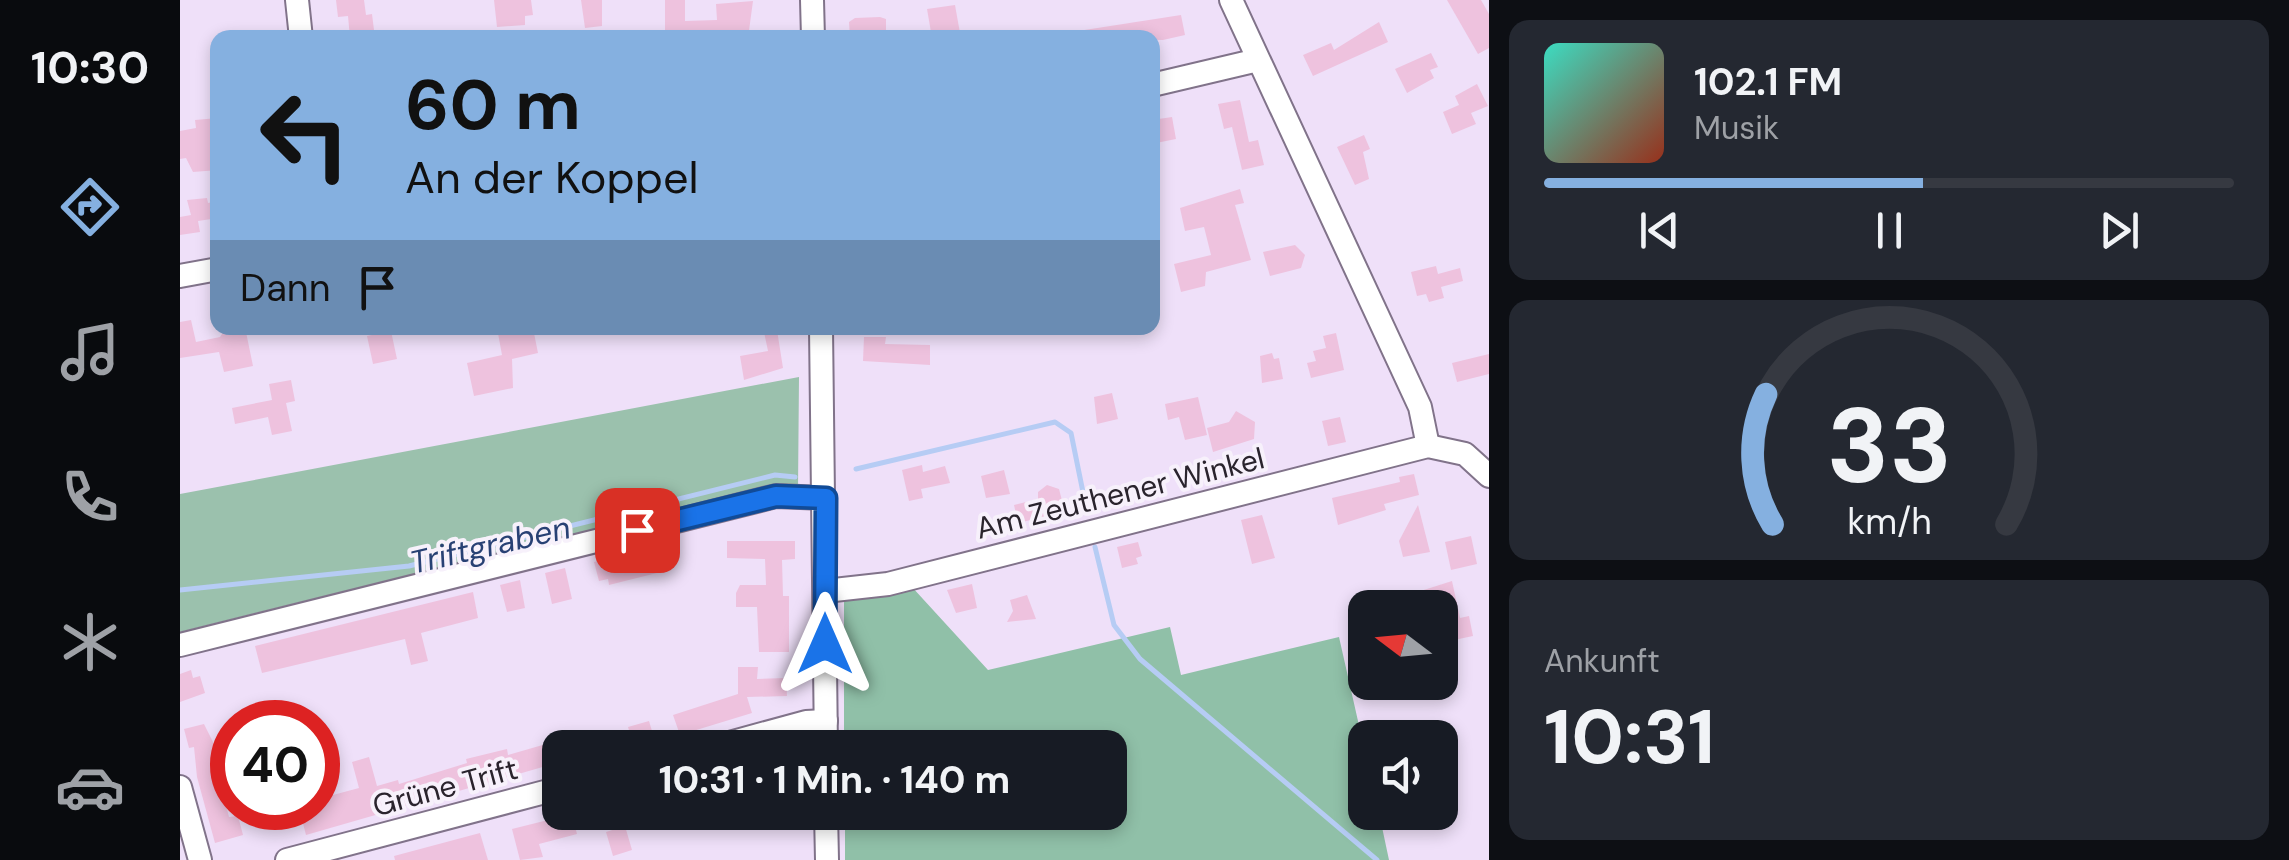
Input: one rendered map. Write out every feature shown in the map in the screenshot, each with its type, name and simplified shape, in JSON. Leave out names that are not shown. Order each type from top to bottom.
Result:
[{"type":"street","points":[[298,0],[300,30]]},
{"type":"street","points":[[812,0],[813,30]]},
{"type":"street","points":[[1231,0],[1420,407],[1428,446],[1465,454],[1489,476]]},
{"type":"street","points":[[1160,83],[1258,60]]},
{"type":"street","points":[[180,276],[210,270]]},
{"type":"street","points":[[822,335],[826,730]]},
{"type":"street","name":"Am Zeuthener Winkel","points":[[825,591],[888,584],[1428,446]]},
{"type":"street","points":[[180,645],[762,499],[826,498]]},
{"type":"street","points":[[777,730],[806,722],[826,722]]},
{"type":"street","points":[[180,787],[200,860]]},
{"type":"street","name":"Grüne Trift","points":[[288,860],[542,793]]},
{"type":"street","points":[[826,830],[827,860]]},
{"type":"green space","points":[[799,377],[798,489],[779,483],[180,632],[180,494]]},
{"type":"green space","points":[[912,587],[988,670],[1170,627],[1181,675],[1339,637],[1348,677],[1348,700],[1353,700],[1358,720],[1348,720],[1348,830],[1383,830],[1389,860],[845,860],[845,830],[1127,830],[1127,730],[844,730],[844,601]]},
{"type":"building","points":[[336,0],[364,0],[366,15],[372,14],[374,30],[349,30],[348,16],[338,17]]},
{"type":"building","points":[[494,0],[531,0],[533,15],[525,16],[525,25],[497,27]]},
{"type":"building","points":[[581,0],[602,0],[602,26],[585,28]]},
{"type":"building","points":[[665,0],[685,0],[685,21],[717,20],[716,4],[753,1],[749,30],[665,30]]},
{"type":"building","points":[[1447,0],[1481,0],[1489,14],[1489,48],[1478,54]]},
{"type":"building","points":[[955,5],[959,30],[931,30],[927,9]]},
{"type":"building","points":[[1181,15],[1185,35],[1160,40],[1160,30],[1084,30]]},
{"type":"building","points":[[855,18],[886,19],[886,30],[850,30],[849,22]]},
{"type":"building","points":[[1379,22],[1388,42],[1313,76],[1303,55],[1331,43],[1334,50]]},
{"type":"building","points":[[1431,53],[1438,67],[1430,70],[1434,78],[1407,93],[1395,69]]},
{"type":"building","points":[[1477,84],[1488,106],[1471,113],[1476,124],[1452,134],[1443,112],[1459,105],[1455,96]]},
{"type":"building","points":[[1240,100],[1249,142],[1258,140],[1264,165],[1242,170],[1232,127],[1224,129],[1218,104]]},
{"type":"building","points":[[1172,117],[1176,139],[1160,142],[1160,119]]},
{"type":"building","points":[[210,119],[210,171],[193,172],[186,158],[180,159],[180,131],[196,128],[195,120]]},
{"type":"building","points":[[1364,135],[1370,149],[1363,152],[1369,179],[1355,185],[1337,147]]},
{"type":"building","points":[[1240,189],[1244,203],[1235,205],[1251,260],[1206,272],[1205,286],[1181,292],[1174,264],[1211,255],[1204,227],[1185,231],[1180,208]]},
{"type":"building","points":[[207,198],[210,219],[198,221],[200,232],[180,235],[180,217],[191,215],[187,200]]},
{"type":"building","points":[[1295,245],[1305,255],[1301,268],[1270,276],[1263,252]]},
{"type":"building","points":[[1436,266],[1438,274],[1460,268],[1463,281],[1441,287],[1444,298],[1429,302],[1426,294],[1417,296],[1411,272]]},
{"type":"building","points":[[191,320],[196,342],[221,335],[247,335],[253,366],[224,372],[219,352],[180,358],[180,322]]},
{"type":"building","points":[[1336,333],[1344,370],[1311,378],[1307,363],[1316,361],[1313,351],[1326,348],[1323,336]]},
{"type":"building","points":[[392,335],[397,359],[373,364],[367,336]]},
{"type":"building","points":[[498,335],[534,335],[538,353],[512,359],[513,388],[474,396],[467,363],[502,355]]},
{"type":"building","points":[[765,335],[778,335],[783,368],[744,380],[740,356],[768,351]]},
{"type":"building","points":[[864,337],[886,337],[885,344],[930,345],[930,365],[863,361]]},
{"type":"building","points":[[1272,353],[1274,359],[1279,358],[1283,379],[1262,383],[1260,356]]},
{"type":"building","points":[[1489,354],[1489,374],[1457,382],[1452,363]]},
{"type":"building","points":[[291,380],[295,401],[286,403],[292,431],[272,435],[268,417],[235,424],[232,408],[272,400],[269,384]]},
{"type":"building","points":[[1112,393],[1118,419],[1097,424],[1094,397]]},
{"type":"building","points":[[1198,397],[1207,435],[1185,440],[1179,417],[1168,420],[1165,404]]},
{"type":"building","points":[[1236,411],[1255,422],[1254,439],[1213,452],[1207,428],[1229,422]]},
{"type":"building","points":[[1340,417],[1346,442],[1328,446],[1322,421]]},
{"type":"building","points":[[922,465],[923,472],[945,466],[950,483],[921,489],[923,498],[909,501],[902,470]]},
{"type":"building","points":[[1004,470],[1010,494],[986,498],[981,476]]},
{"type":"building","points":[[1414,474],[1419,495],[1384,504],[1386,510],[1338,525],[1332,498],[1400,482],[1399,477]]},
{"type":"building","points":[[1047,485],[1059,489],[1065,512],[1018,523],[1014,505],[1038,499],[1038,492]]},
{"type":"building","points":[[1418,505],[1430,552],[1403,557],[1399,541]]},
{"type":"building","points":[[1262,515],[1275,558],[1252,564],[1241,520]]},
{"type":"building","points":[[1471,536],[1477,564],[1451,570],[1445,542]]},
{"type":"building","points":[[727,541],[795,541],[795,559],[782,560],[783,596],[789,596],[789,652],[759,652],[757,607],[736,607],[736,593],[740,585],[766,585],[765,559],[727,558]]},
{"type":"building","points":[[1138,542],[1142,556],[1136,558],[1138,564],[1122,568],[1117,547]]},
{"type":"building","points":[[666,544],[669,558],[660,560],[661,572],[609,585],[608,579],[599,581],[594,562]]},
{"type":"building","points":[[565,568],[572,599],[552,604],[545,573]]},
{"type":"building","points":[[520,580],[525,608],[507,612],[500,585]]},
{"type":"building","points":[[1452,581],[1454,590],[1424,590]]},
{"type":"building","points":[[972,584],[977,608],[956,613],[947,590]]},
{"type":"building","points":[[473,592],[478,618],[421,633],[428,661],[411,665],[405,639],[262,673],[255,646]]},
{"type":"building","points":[[1027,595],[1036,619],[1007,622],[1013,611],[1010,600]]},
{"type":"building","points":[[1458,609],[1460,618],[1469,616],[1473,636],[1458,639]]},
{"type":"building","points":[[738,667],[758,667],[757,679],[786,678],[787,696],[747,697],[752,713],[696,730],[678,730],[673,715],[738,694]]},
{"type":"building","points":[[191,670],[193,678],[200,676],[205,693],[180,702],[180,674]]},
{"type":"building","points":[[649,721],[652,730],[629,730],[628,727]]},
{"type":"building","points":[[204,724],[210,736],[210,825],[197,777],[194,747],[189,748],[184,729]]},
{"type":"building","points":[[542,745],[542,767],[340,825],[340,793],[359,788],[352,762],[369,757],[377,786],[398,780],[399,784],[467,763],[466,759],[507,749],[508,755]]},
{"type":"building","points":[[542,822],[542,830],[576,830],[577,834],[539,844],[543,857],[520,860],[512,829]]},
{"type":"building","points":[[211,830],[242,830],[243,835],[215,843]]},
{"type":"building","points":[[626,830],[632,850],[613,856],[606,832]]},
{"type":"building","points":[[480,833],[488,860],[395,860],[394,856]]},
{"type":"waterway","name":"Triftgraben","points":[[856,469],[1055,422],[1071,433],[1087,512]]},
{"type":"waterway","name":"Triftgraben","points":[[180,590],[409,566],[775,475],[795,477]]},
{"type":"waterway","name":"Triftgraben","points":[[1095,547],[1114,625],[1140,659],[1377,860]]},
{"type":"route","points":[[637,530],[776,496],[826,498],[825,644]]}]
